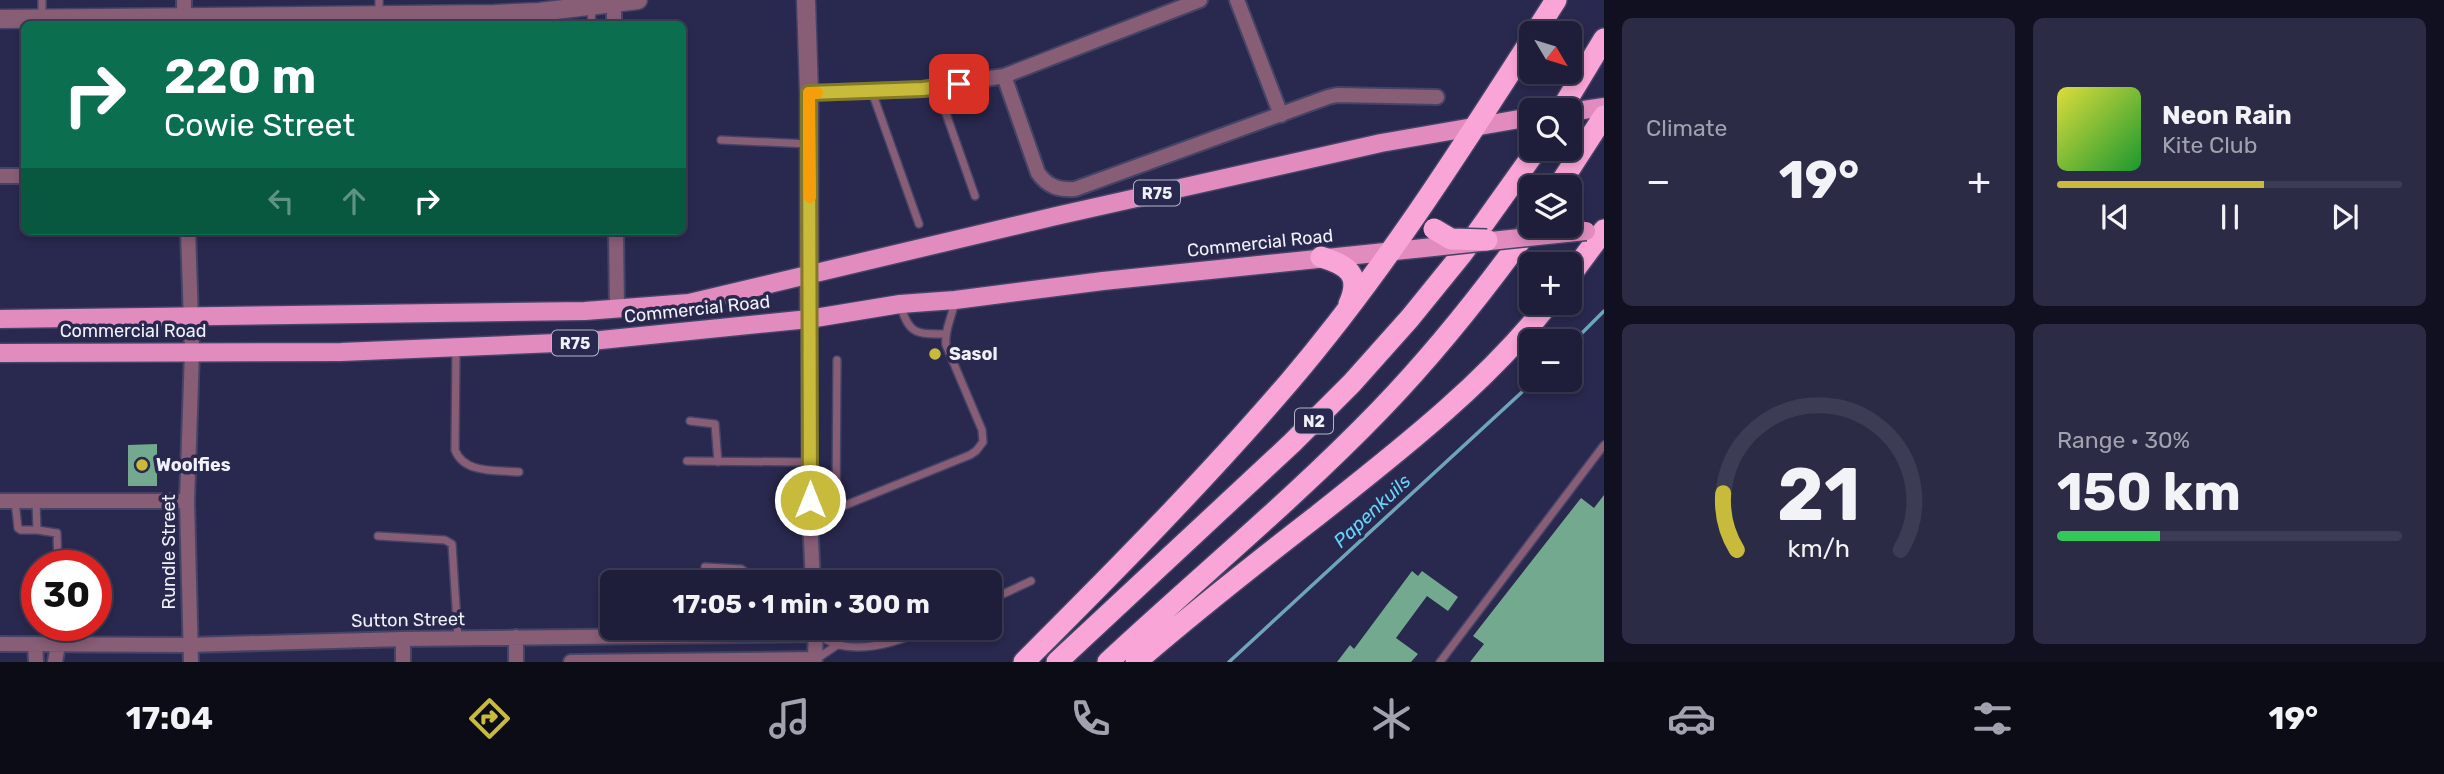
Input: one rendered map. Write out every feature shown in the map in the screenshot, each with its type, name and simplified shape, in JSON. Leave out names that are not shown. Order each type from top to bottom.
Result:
[{"type":"highway","points":[[1543,21],[1556,0]]},
{"type":"highway","points":[[1569,98],[1604,39]]},
{"type":"highway","points":[[1024,662],[1226,454],[1291,380],[1392,251],[1519,59]]},
{"type":"highway","points":[[1566,175],[1604,116]]},
{"type":"highway","name":"N2","points":[[1057,662],[1292,443],[1352,383],[1462,254],[1528,161]]},
{"type":"highway","points":[[1432,194],[1428,215],[1429,239],[1487,240]]},
{"type":"highway","points":[[1582,257],[1599,230]]},
{"type":"highway","name":"N2","points":[[1108,662],[1308,480],[1380,410],[1439,345],[1522,238]]},
{"type":"highway","points":[[1321,257],[1351,272],[1355,286],[1347,309]]},
{"type":"highway","points":[[1136,662],[1445,412],[1539,315]]},
{"type":"main road","points":[[1582,110],[1604,107]]},
{"type":"main road","name":"Commercial Road","points":[[0,319],[585,311],[689,303],[1369,146],[1519,119]]},
{"type":"main road","points":[[1487,240],[1599,230]]},
{"type":"main road","name":"Commercial Road","points":[[0,353],[341,352],[581,342],[809,319],[900,304],[1392,251],[1429,239]]},
{"type":"street","points":[[0,19],[379,7],[398,20],[539,6],[592,10],[638,0]]},
{"type":"street","points":[[806,0],[812,570]]},
{"type":"street","points":[[809,93],[937,88],[1004,76],[1200,0]]},
{"type":"street","points":[[1237,0],[1281,115]]},
{"type":"street","points":[[614,4],[614,21]]},
{"type":"street","points":[[1004,76],[1038,173],[1047,184],[1066,190],[1337,95],[1437,97]]},
{"type":"street","points":[[0,176],[21,176]]},
{"type":"street","name":"Rundle Street","points":[[188,235],[192,351],[187,500],[191,662]]},
{"type":"street","points":[[616,235],[617,308]]},
{"type":"street","points":[[7,502],[187,500]]},
{"type":"street","name":"Sutton Street","points":[[0,644],[190,645],[600,635]]},
{"type":"street","points":[[516,637],[516,662]]},
{"type":"street","points":[[403,639],[403,662]]},
{"type":"street","points":[[743,640],[743,661]]},
{"type":"street","points":[[571,662],[815,661],[816,640]]},
{"type":"street","points":[[35,644],[36,662]]},
{"type":"street","points":[[55,662],[58,645]]},
{"type":"lane","points":[[42,0],[43,19]]},
{"type":"lane","points":[[937,88],[975,196]]},
{"type":"lane","points":[[872,92],[919,224]]},
{"type":"lane","points":[[721,140],[809,144]]},
{"type":"lane","points":[[810,519],[944,467],[970,455],[980,447],[983,442],[982,430],[946,345],[944,334],[953,316],[956,300]]},
{"type":"lane","points":[[900,304],[913,331],[922,334],[944,334]]},
{"type":"lane","points":[[456,348],[458,458],[473,467],[519,472]]},
{"type":"lane","points":[[836,510],[837,360]]},
{"type":"lane","points":[[690,421],[715,424],[718,462]]},
{"type":"lane","points":[[1440,662],[1604,445]]},
{"type":"lane","points":[[687,461],[810,462]]},
{"type":"lane","points":[[7,502],[21,530],[57,533],[58,550]]},
{"type":"lane","points":[[36,502],[37,530]]},
{"type":"lane","points":[[378,536],[445,540],[452,544],[458,638]]},
{"type":"lane","points":[[705,567],[742,570]]},
{"type":"lane","points":[[1002,595],[1031,582]]},
{"type":"lane","points":[[830,640],[837,645],[866,646],[896,640]]},
{"type":"lane","points":[[815,661],[837,645]]},
{"type":"building","name":"Woolfies","points":[[157,444],[157,486],[128,486],[128,445]]},
{"type":"building","points":[[1604,495],[1604,662],[1470,662],[1484,644],[1473,636],[1581,498],[1594,508]]},
{"type":"building","points":[[1412,571],[1418,576],[1422,571],[1458,597],[1448,611],[1427,596],[1396,638],[1418,654],[1411,662],[1337,662],[1350,645],[1354,649]]},
{"type":"waterway","name":"Papenkuils","points":[[1582,333],[1604,311]]},
{"type":"waterway","name":"Papenkuils","points":[[1229,662],[1522,392]]},
{"type":"slow traffic","points":[[810,197],[809,93],[817,93]]},
{"type":"place","name":"Sasol","points":[[935,354]]},
{"type":"place","name":"Woolfies","points":[[142,465]]},
{"type":"route","points":[[810,500],[809,93],[923,89],[959,84]]}]
